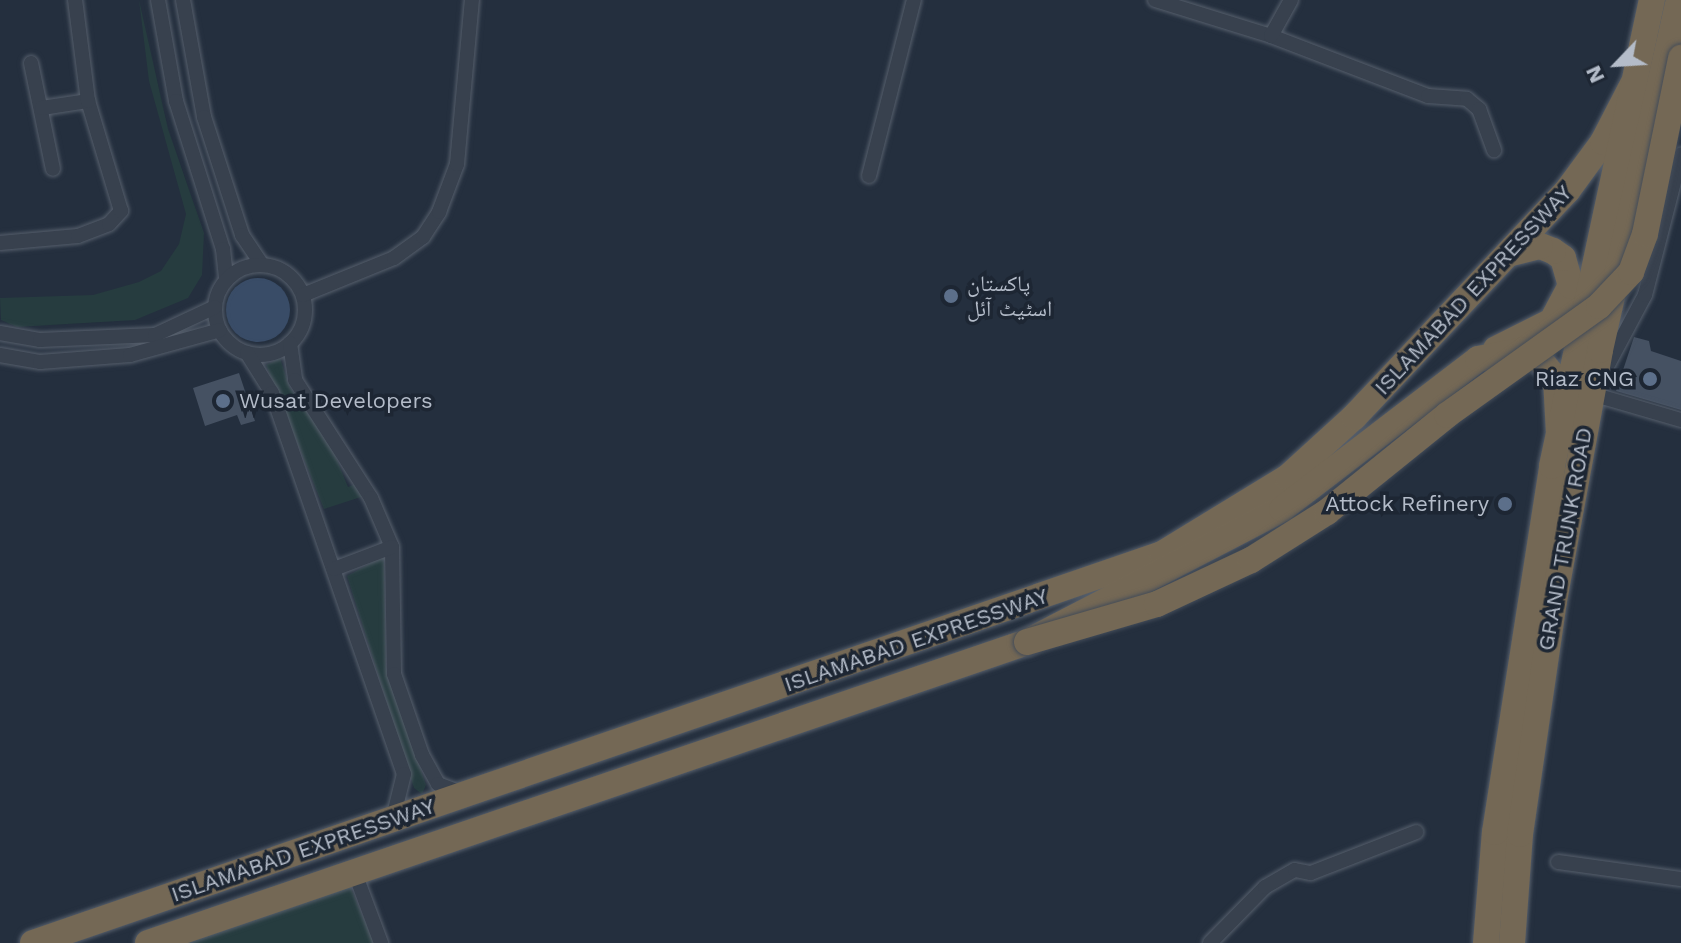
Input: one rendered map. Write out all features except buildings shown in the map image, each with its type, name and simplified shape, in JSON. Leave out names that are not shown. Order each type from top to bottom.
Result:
[{"type":"highway","name":"GRAND TRUNK ROAD","points":[[1486,943],[1517,680],[1559,435],[1652,0]]},
{"type":"highway","name":"GRAND TRUNK ROAD","points":[[1512,943],[1540,681],[1591,395],[1679,0]]},
{"type":"highway","points":[[1027,642],[1157,604],[1251,560],[1327,512],[1447,415],[1599,306],[1631,272],[1645,234],[1681,58]]},
{"type":"highway","name":"ISLAMABAD EXPRESSWAY","points":[[33,943],[1162,554],[1288,477],[1354,417],[1508,254],[1597,150],[1633,84]]},
{"type":"highway","points":[[1027,642],[1282,509],[1478,359],[1552,321],[1567,302],[1571,286],[1563,258],[1540,246],[1508,254]]},
{"type":"highway","points":[[1478,359],[1524,350],[1541,361],[1556,379],[1559,435]]},
{"type":"highway","name":"ISLAMABAD EXPRESSWAY","points":[[148,943],[356,876],[1027,642]]},
{"type":"street","points":[[0,243],[78,236],[109,224],[121,211],[88,101],[75,0]]},
{"type":"street","points":[[158,0],[176,101],[223,249],[226,280],[215,307],[220,330],[247,353],[272,393],[406,782],[393,819]]},
{"type":"street","points":[[183,0],[204,117],[242,235],[262,265]]},
{"type":"street","points":[[303,295],[394,258],[423,237],[439,212],[457,164],[472,0]]},
{"type":"street","points":[[869,176],[914,0]]},
{"type":"street","points":[[1155,0],[1271,36],[1428,96],[1475,103],[1494,150]]},
{"type":"street","points":[[1271,36],[1291,0]]},
{"type":"street","points":[[31,63],[53,169]]},
{"type":"street","points":[[42,108],[88,101]]},
{"type":"street","points":[[1681,155],[1645,295],[1591,395],[1681,420]]},
{"type":"street","points":[[226,280],[262,265],[281,270],[303,295],[304,315],[290,343],[277,352],[247,353]]},
{"type":"street","points":[[0,333],[40,340],[155,335],[215,307]]},
{"type":"street","points":[[0,355],[40,362],[130,355],[220,330]]},
{"type":"street","points":[[290,343],[295,380],[371,498],[392,547],[398,688],[429,772],[438,784],[464,794]]},
{"type":"street","points":[[334,569],[392,547]]},
{"type":"street","points":[[1210,943],[1265,887],[1295,870],[1311,873],[1416,832]]},
{"type":"street","points":[[1558,862],[1681,879]]},
{"type":"street","points":[[356,876],[381,943]]},
{"type":"green space","points":[[139,0],[168,129],[204,233],[202,275],[188,298],[135,320],[17,327],[1,320],[0,298],[93,295],[139,282],[161,271],[179,244],[186,214],[149,81]]},
{"type":"green space","points":[[280,358],[290,388],[332,448],[348,487],[358,483],[364,496],[324,509],[266,365]]},
{"type":"green space","points":[[384,556],[386,667],[426,785],[422,794],[414,788],[347,576]]},
{"type":"green space","points":[[347,879],[374,943],[167,943]]},
{"type":"water","points":[[252,278],[264,278],[281,287],[288,298],[288,322],[281,333],[264,342],[252,342],[240,337],[231,328],[226,316],[226,304],[231,292],[240,283]]},
{"type":"place","name":"پاکستان اسٹیٹ آئل","points":[[951,296]]},
{"type":"place","name":"Riaz CNG","points":[[1650,379]]},
{"type":"place","name":"Wusat Developers","points":[[223,401]]},
{"type":"place","name":"Attock Refinery","points":[[1505,504]]}]
